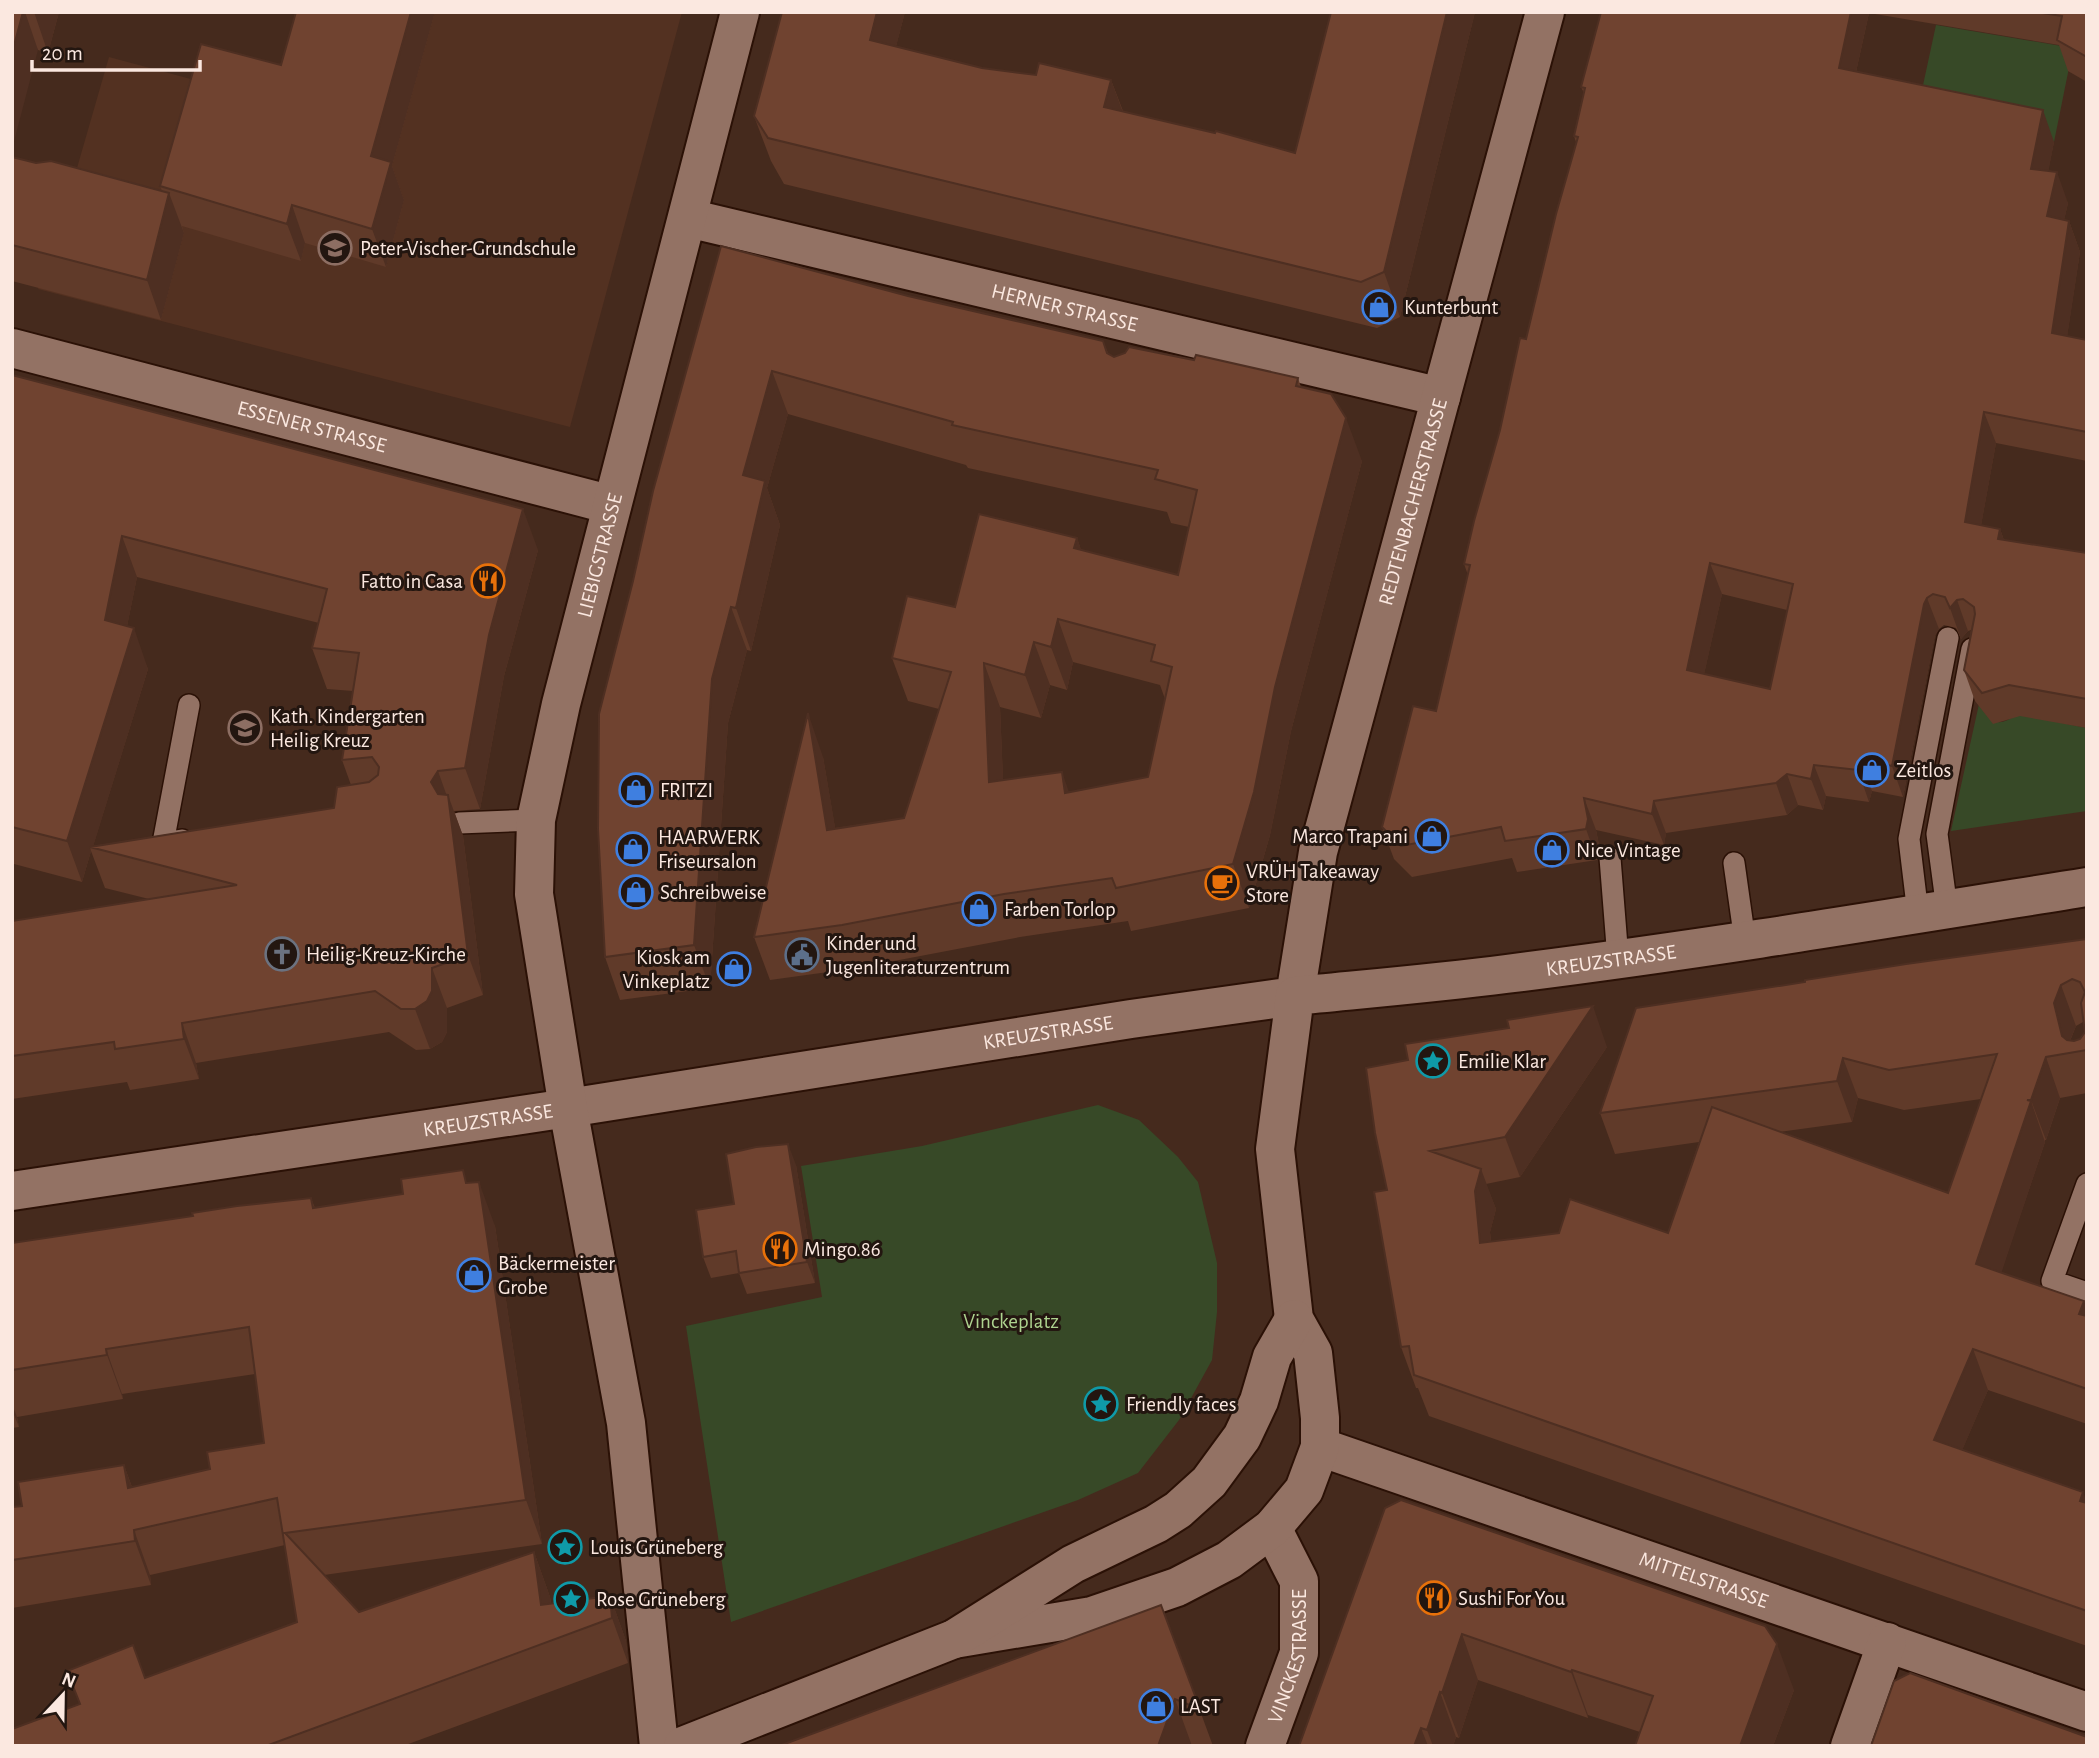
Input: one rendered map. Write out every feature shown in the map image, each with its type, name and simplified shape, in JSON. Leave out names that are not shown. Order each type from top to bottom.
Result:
[{"type":"street","name":"LIEBIGSTRASSE","points":[[568,1108],[534,894],[536,820],[561,704],[740,12]]},
{"type":"street","name":"REDTENBACHERSTRASSE","points":[[1295,996],[1318,852],[1545,12]]},
{"type":"street","name":"HERNER STRASSE","points":[[688,218],[1144,339],[1441,397]]},
{"type":"street","name":"ESSENER STRASSE","points":[[12,348],[612,505]]},
{"type":"street","name":"KREUZSTRASSE","points":[[12,1191],[568,1108],[1144,1017],[1295,996],[1618,959],[2087,887]]},
{"type":"street","points":[[954,1639],[1091,1616],[1177,1587],[1229,1560],[1272,1528],[1304,1490],[1320,1447],[1320,1418],[1313,1353],[1294,1319],[1275,1149],[1295,996]]},
{"type":"street","points":[[568,1108],[626,1423],[659,1746]]},
{"type":"street","points":[[683,1746],[954,1639],[1073,1564],[1156,1524],[1178,1510],[1209,1482],[1242,1437],[1259,1401],[1272,1356],[1294,1319]]},
{"type":"street","name":"MITTELSTRASSE","points":[[1320,1447],[2087,1712]]},
{"type":"street","name":"VINCKESTRASSE","points":[[1265,1746],[1299,1653],[1299,1581],[1272,1528]]},
{"type":"street","points":[[1850,1746],[1887,1642]]},
{"type":"lane","points":[[1933,912],[1909,839],[1948,638]]},
{"type":"lane","points":[[1933,912],[1937,834],[1973,643]]},
{"type":"lane","points":[[189,705],[163,843],[204,837]]},
{"type":"lane","points":[[459,823],[536,820]]},
{"type":"lane","points":[[1610,858],[1618,959]]},
{"type":"lane","points":[[1734,863],[1745,941]]},
{"type":"lane","points":[[2087,1184],[2052,1281],[2087,1293]]},
{"type":"shaded area","name":"Peter-Vischer-Grundschule","points":[[321,12],[682,12],[570,427],[38,289],[109,57],[294,103]]},
{"type":"green space","points":[[1936,25],[2073,48],[2054,142],[1917,113]]},
{"type":"green space","points":[[1979,704],[1995,721],[2005,721],[2017,714],[2087,728],[2087,811],[1951,831]]},
{"type":"green space","name":"Vinckeplatz","points":[[1098,1105],[1139,1120],[1178,1157],[1198,1182],[1217,1263],[1217,1312],[1212,1360],[1179,1420],[1138,1473],[1078,1500],[731,1622],[686,1326],[822,1297],[801,1166],[922,1146]]},
{"type":"building","points":[[12,12],[23,12],[12,53]]},
{"type":"building","points":[[296,12],[411,12],[371,156],[391,162],[372,229],[292,205],[287,224],[160,186],[201,44],[281,65]]},
{"type":"building","points":[[782,12],[877,12],[870,40],[982,68],[1036,75],[1039,63],[1111,80],[1104,107],[1215,133],[1216,131],[1295,153],[1331,12],[1447,12],[1384,272],[1361,282],[768,138],[754,116]]},
{"type":"building","points":[[1601,12],[1851,12],[1839,68],[2043,110],[2031,169],[2057,172],[2047,216],[2069,221],[2052,333],[2087,340],[2087,432],[1984,412],[1965,522],[2000,529],[1998,539],[2087,553],[2087,699],[2009,685],[1982,693],[1964,670],[1974,607],[1963,599],[1957,600],[1950,608],[1945,597],[1933,594],[1924,604],[1892,766],[1860,759],[1858,770],[1814,765],[1811,779],[1787,774],[1776,783],[1654,801],[1652,814],[1584,798],[1588,819],[1586,829],[1505,841],[1501,827],[1401,846],[1382,827],[1413,706],[1436,711],[1470,565],[1464,564],[1474,521],[1500,430],[1520,338],[1526,339],[1556,214],[1578,137],[1574,136],[1585,88],[1581,87]],"holes":[[[1710,563],[1793,584],[1770,689],[1687,670]]]},
{"type":"building","points":[[2036,12],[2087,12],[2087,57],[2057,40],[2062,16]]},
{"type":"building","points":[[12,157],[36,163],[51,161],[169,193],[147,280],[12,245]]},
{"type":"building","points":[[721,246],[908,296],[1103,341],[1107,353],[1114,357],[1125,353],[1129,347],[1194,360],[1196,355],[1298,378],[1296,386],[1331,394],[1346,418],[1275,687],[1254,792],[1233,864],[1116,888],[1112,878],[1004,894],[842,925],[754,937],[808,713],[827,830],[904,818],[951,672],[892,658],[907,596],[955,607],[979,514],[1077,538],[1074,548],[1178,575],[1197,490],[1155,479],[1158,470],[952,425],[953,422],[772,371],[743,475],[765,481],[736,608],[731,607],[712,679],[694,945],[605,957],[598,829],[599,714],[653,491]],"holes":[[[1058,619],[1155,645],[1151,661],[1172,667],[1148,777],[1065,793],[1062,772],[989,782],[984,663],[1025,675],[1034,642],[1051,647]]]},
{"type":"building","points":[[12,375],[523,509],[489,635],[465,768],[438,771],[431,782],[438,794],[448,795],[468,955],[432,968],[432,991],[427,1001],[415,1009],[401,1009],[375,991],[182,1023],[184,1039],[115,1049],[114,1042],[12,1056],[12,921],[237,885],[90,847],[334,808],[337,787],[369,782],[378,775],[379,767],[372,757],[342,760],[359,653],[312,648],[327,589],[122,536],[105,620],[134,628],[67,841],[12,827]]},
{"type":"building","points":[[2087,939],[2087,1050],[2046,1057],[2031,1100],[2027,1100],[2031,1101],[1976,1264],[2084,1301],[2079,1314],[2087,1316],[2087,1389],[1973,1349],[1934,1440],[2083,1492],[2080,1501],[2087,1503],[2087,1611],[1414,1375],[1409,1346],[1401,1347],[1374,1192],[1387,1190],[1375,1133],[1366,1068],[1408,1060],[1405,1044],[1509,1028],[1507,1020],[1593,1006],[1505,1137],[1430,1151],[1481,1169],[1475,1191],[1480,1243],[1559,1233],[1570,1199],[1668,1233],[1712,1107],[1948,1193],[1997,1054],[1889,1070],[1843,1058],[1837,1081],[1600,1113],[1636,1008],[1906,964]],"holes":[[[2072,979],[2080,982],[2085,992],[2081,1003],[2085,1032],[2080,1039],[2067,1040],[2062,1036],[2054,1003],[2061,985]]]},
{"type":"building","points":[[788,1144],[807,1262],[739,1273],[736,1251],[703,1257],[696,1210],[734,1204],[726,1154],[756,1147]]},
{"type":"building","points":[[463,1170],[466,1183],[479,1182],[526,1500],[285,1533],[359,1612],[534,1552],[541,1605],[610,1596],[612,1618],[266,1746],[12,1746],[12,1729],[80,1704],[67,1671],[133,1645],[145,1678],[297,1622],[277,1498],[134,1530],[135,1541],[12,1560],[12,1507],[22,1506],[18,1482],[124,1465],[128,1488],[210,1469],[207,1452],[264,1443],[249,1327],[106,1349],[107,1355],[12,1370],[12,1243],[193,1216],[192,1213],[237,1206],[311,1198],[313,1208],[403,1194],[401,1179]]},
{"type":"building","points":[[1401,1500],[1765,1626],[1777,1644],[1740,1746],[1635,1746],[1653,1696],[1572,1670],[1571,1672],[1462,1634],[1427,1730],[1421,1728],[1414,1746],[1299,1746],[1385,1508]]},
{"type":"building","points":[[1161,1605],[1200,1709],[1175,1699],[1158,1746],[779,1746]]},
{"type":"building","points":[[1910,1673],[2087,1737],[2087,1746],[1871,1746],[1894,1681]]},
{"type":"place","name":"Peter-Vischer-Grundschule","points":[[335,248]]},
{"type":"place","name":"Kunterbunt","points":[[1379,307]]},
{"type":"place","name":"Fatto in Casa","points":[[488,581]]},
{"type":"place","name":"Kath. Kindergarten Heilig Kreuz","points":[[245,728]]},
{"type":"place","name":"Zeitlos","points":[[1872,770]]},
{"type":"place","name":"FRITZI","points":[[636,790]]},
{"type":"place","name":"Marco Trapani","points":[[1432,836]]},
{"type":"place","name":"HAARWERK Friseursalon","points":[[633,849]]},
{"type":"place","name":"Nice Vintage","points":[[1552,850]]},
{"type":"place","name":"VRÜH Takeaway Store","points":[[1222,883]]},
{"type":"place","name":"Schreibweise","points":[[636,892]]},
{"type":"place","name":"Farben Torlop","points":[[979,909]]},
{"type":"place","name":"Heilig-Kreuz-Kirche","points":[[282,954]]},
{"type":"place","name":"Kinder und Jugenliteraturzentrum","points":[[802,955]]},
{"type":"place","name":"Kiosk am Vinkeplatz","points":[[734,969]]},
{"type":"place","name":"Emilie Klar","points":[[1433,1061]]},
{"type":"place","name":"Mingo.86","points":[[780,1249]]},
{"type":"place","name":"Bäckermeister Grobe","points":[[474,1275]]},
{"type":"place","name":"Friendly faces","points":[[1101,1404]]},
{"type":"place","name":"Louis Grüneberg","points":[[565,1547]]},
{"type":"place","name":"Sushi For You","points":[[1434,1598]]},
{"type":"place","name":"Rose Grüneberg","points":[[571,1599]]},
{"type":"place","name":"LAST","points":[[1156,1706]]}]
